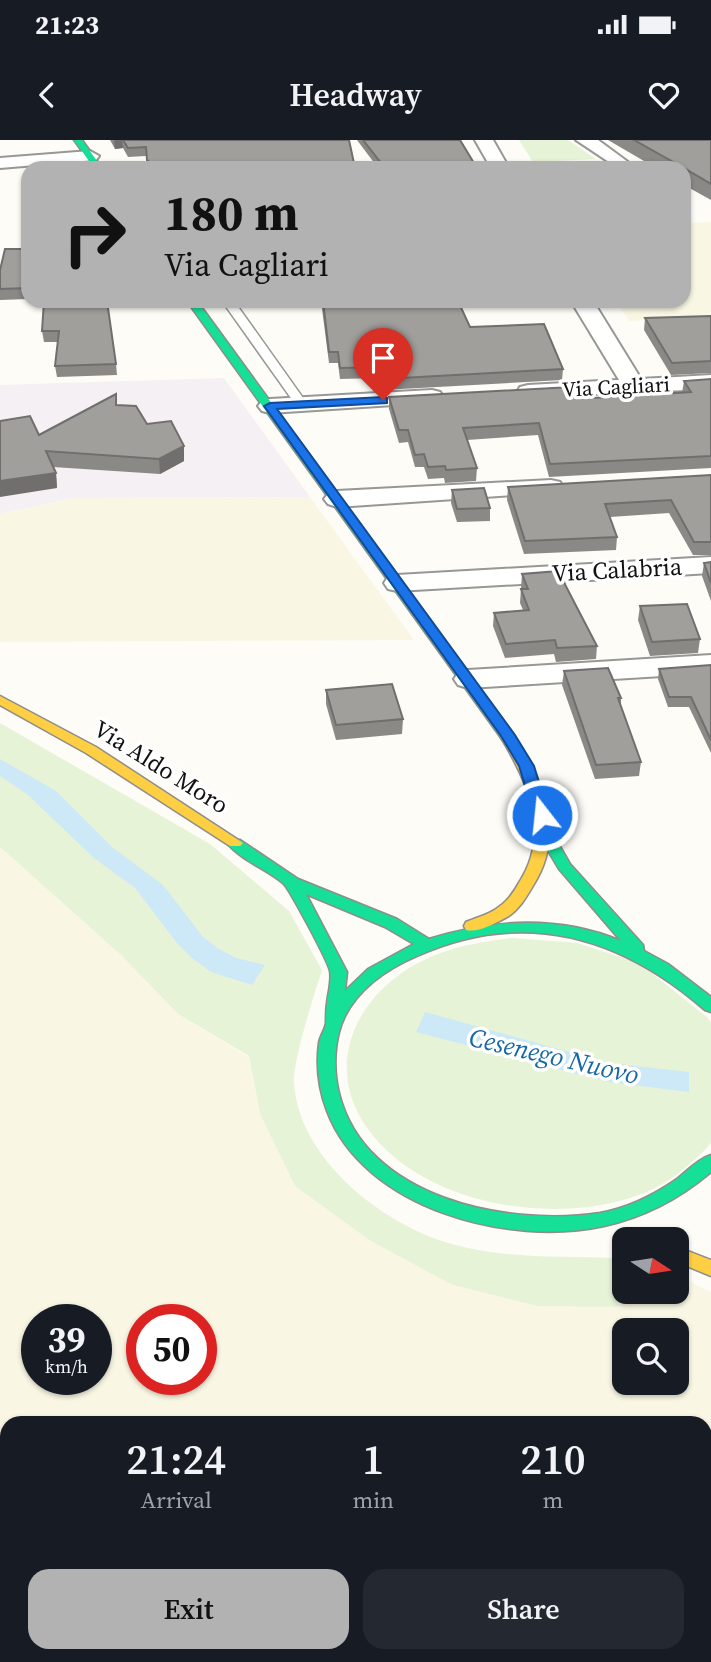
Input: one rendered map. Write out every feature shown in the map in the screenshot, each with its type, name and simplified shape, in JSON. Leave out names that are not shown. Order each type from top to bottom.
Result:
[{"type":"main road","points":[[78,140],[93,161]]},
{"type":"main road","points":[[197,308],[468,679],[527,766],[539,799],[545,832],[542,855],[521,894],[506,910],[457,933],[424,943],[394,957],[358,985],[333,1020]]},
{"type":"main road","name":"Via Aldo Moro","points":[[0,700],[47,723],[151,786],[292,882],[391,923],[424,943]]},
{"type":"main road","points":[[545,832],[564,866],[639,951]]},
{"type":"main road","name":"Via Aldo Moro","points":[[292,882],[339,972],[323,1067],[335,1117],[370,1163],[426,1199],[496,1221],[572,1224]]},
{"type":"main road","points":[[457,933],[518,926],[579,932],[639,951],[711,994]]},
{"type":"main road","points":[[689,982],[711,1006]]},
{"type":"main road","points":[[572,1224],[638,1211],[692,1182],[711,1162]]},
{"type":"main road","points":[[572,1224],[612,1235]]},
{"type":"main road","points":[[690,1259],[711,1268]]},
{"type":"street","points":[[484,140],[496,161]]},
{"type":"street","points":[[585,140],[618,161]]},
{"type":"street","points":[[0,163],[21,163]]},
{"type":"street","points":[[586,308],[634,386]]},
{"type":"street","name":"Via Cagliari","points":[[509,393],[711,382]]},
{"type":"street","points":[[270,406],[453,396]]},
{"type":"street","points":[[337,499],[577,485]]},
{"type":"street","name":"Via Calabria","points":[[397,583],[711,565]]},
{"type":"street","points":[[468,679],[711,664]]},
{"type":"lane","points":[[233,308],[302,405]]},
{"type":"shaded area","points":[[711,222],[711,317],[629,321],[621,308],[691,308],[691,223]]},
{"type":"shaded area","points":[[224,378],[310,497],[74,498],[0,514],[0,385]]},
{"type":"shaded area","points":[[310,497],[414,640],[0,642],[0,514],[74,498]]},
{"type":"shaded area","points":[[0,847],[121,955],[178,1014],[249,1057],[260,1114],[295,1186],[369,1240],[450,1284],[618,1306],[690,1304],[690,1282],[711,1292],[711,1416],[0,1416]]},
{"type":"green space","points":[[519,140],[568,140],[596,159],[554,161],[532,161]]},
{"type":"green space","points":[[0,723],[210,844],[289,911],[322,970],[297,1059],[294,1083],[299,1110],[325,1159],[366,1199],[414,1230],[439,1240],[503,1254],[612,1258],[612,1304],[618,1304],[618,1307],[538,1306],[450,1284],[369,1240],[295,1186],[260,1114],[249,1056],[178,1014],[121,955],[0,847]]},
{"type":"green space","points":[[512,938],[577,943],[639,963],[708,1018],[711,1023],[711,1143],[696,1159],[668,1180],[639,1195],[606,1204],[534,1208],[498,1204],[462,1194],[429,1180],[399,1161],[374,1137],[358,1113],[349,1088],[347,1063],[351,1039],[361,1016],[377,995],[396,977],[442,952]]},
{"type":"water","points":[[0,759],[56,791],[112,847],[163,885],[203,937],[236,958],[265,965],[252,985],[211,972],[192,958],[177,943],[135,888],[94,858],[28,795],[0,776]]},
{"type":"water","name":"Cesenego Nuovo","points":[[425,1012],[609,1063],[689,1072],[689,1092],[608,1082],[416,1032]]},
{"type":"building","points":[[123,140],[349,140],[354,161],[148,161],[146,147],[128,148]]},
{"type":"building","points":[[363,140],[460,140],[473,161],[380,161]]},
{"type":"building","points":[[634,140],[711,140],[711,184],[691,172],[691,161],[672,161]]},
{"type":"building","points":[[5,249],[21,249],[21,288],[0,289],[0,270]]},
{"type":"building","points":[[44,308],[108,308],[116,364],[55,366],[59,331],[42,331]]},
{"type":"building","points":[[324,308],[461,308],[470,327],[544,324],[563,369],[383,379],[380,367],[340,368],[338,352],[329,352]]},
{"type":"building","points":[[711,316],[711,361],[672,363],[645,318]]},
{"type":"building","points":[[711,379],[711,456],[550,464],[539,423],[463,428],[477,468],[446,470],[445,466],[428,467],[424,454],[415,455],[408,430],[399,430],[389,397],[571,387],[576,399],[691,392],[684,381]]},
{"type":"building","points":[[116,394],[116,405],[136,406],[147,424],[171,421],[184,446],[159,459],[46,451],[56,473],[0,481],[0,421],[30,416],[39,435]]},
{"type":"building","points":[[711,475],[711,542],[694,542],[671,500],[605,504],[617,537],[525,541],[508,487]]},
{"type":"building","points":[[484,488],[490,508],[457,509],[452,490]]},
{"type":"building","points":[[711,562],[711,583],[704,563]]},
{"type":"building","points":[[558,571],[597,646],[557,648],[555,640],[506,644],[494,613],[529,610],[521,589],[528,589],[522,574]]},
{"type":"building","points":[[687,604],[700,639],[652,642],[640,606]]},
{"type":"building","points":[[711,665],[711,740],[691,697],[669,697],[659,669]]},
{"type":"building","points":[[608,668],[621,698],[618,698],[641,762],[596,765],[564,671]]},
{"type":"building","points":[[392,684],[403,719],[336,725],[326,690]]},
{"type":"traffic: fast","points":[[78,140],[93,161]]},
{"type":"traffic: fast","points":[[197,308],[507,736]]},
{"type":"traffic: fast","points":[[545,832],[564,866],[637,949]]},
{"type":"traffic: fast","points":[[235,843],[292,882],[391,923],[424,943]]},
{"type":"traffic: fast","points":[[292,882],[339,972],[333,1019]]},
{"type":"traffic: fast","points":[[711,1006],[662,968],[606,941],[547,928],[484,930],[426,945],[374,973],[353,992],[337,1015],[328,1043],[327,1074],[334,1105],[347,1134],[360,1151],[385,1174],[416,1193],[451,1208],[489,1218],[566,1224],[603,1219],[657,1201],[711,1162]]},
{"type":"traffic: slow","points":[[0,700],[91,750],[235,843]]},
{"type":"traffic: slow","points":[[472,926],[498,915],[511,905],[535,870],[541,851],[543,831],[536,792],[507,736]]},
{"type":"traffic: slow","points":[[690,1259],[711,1268]]},
{"type":"route","points":[[383,400],[270,406],[508,735],[527,766],[542,815]]}]
